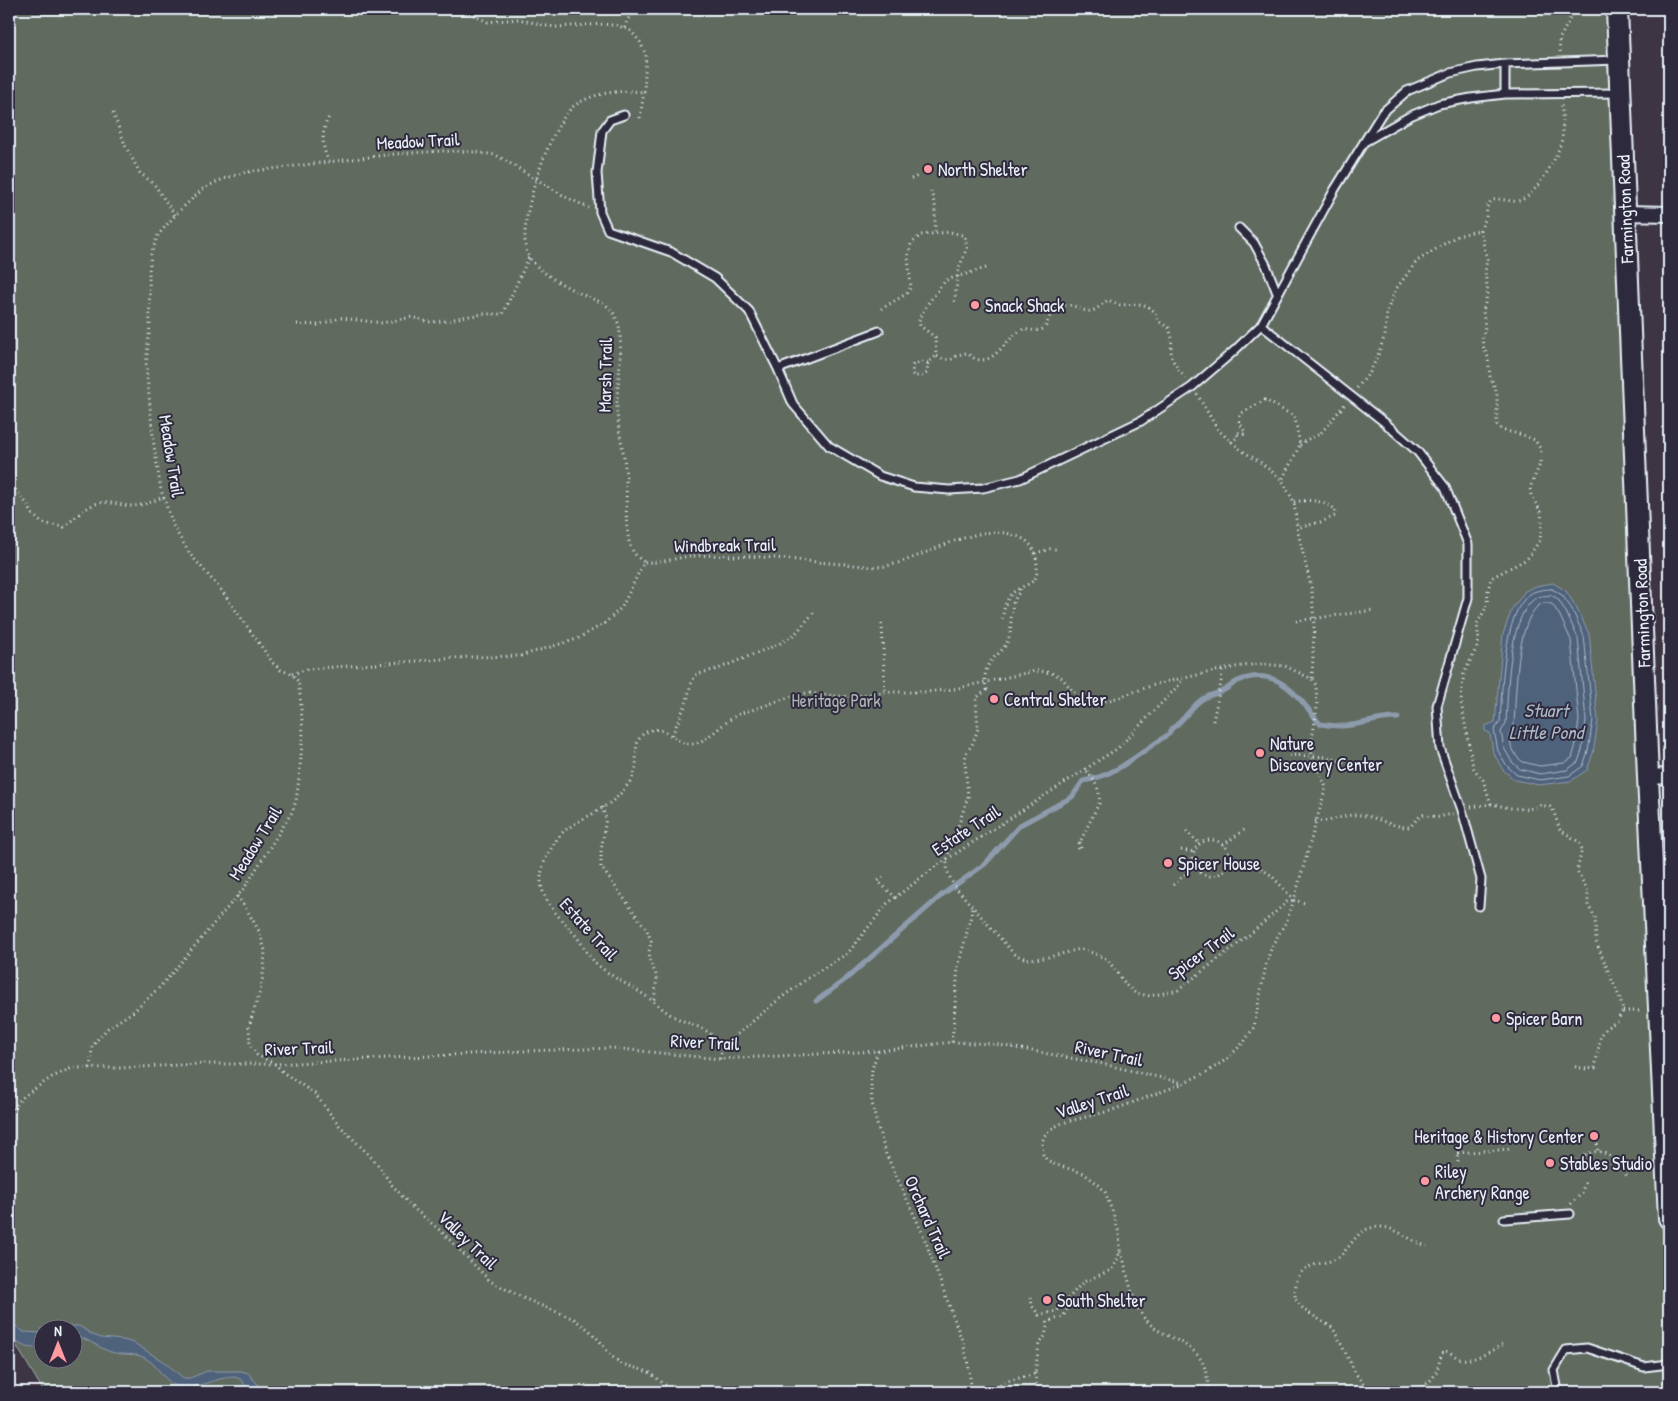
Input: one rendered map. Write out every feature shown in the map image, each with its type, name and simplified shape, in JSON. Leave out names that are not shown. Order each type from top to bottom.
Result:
[{"type":"street","name":"Farmington Road","points":[[1617,9],[1648,776],[1669,1218]]},
{"type":"street","points":[[1625,213],[1669,214]]},
{"type":"street","points":[[1648,776],[1669,776]]},
{"type":"lane","points":[[624,115],[610,120],[602,131],[597,173],[600,212],[608,230],[671,252],[715,278],[749,310],[793,404],[829,446],[880,476],[914,487],[949,490],[983,488],[1020,479],[1141,421],[1192,387],[1261,326],[1277,293],[1335,190],[1382,113],[1407,91],[1450,73],[1477,67],[1505,64],[1620,60]]},
{"type":"lane","points":[[1505,64],[1505,94]]},
{"type":"lane","points":[[1366,141],[1410,116],[1439,104],[1505,94],[1621,92]]},
{"type":"lane","points":[[1239,228],[1254,243],[1266,265],[1277,293]]},
{"type":"lane","points":[[1261,326],[1384,422],[1417,451],[1445,487],[1468,544],[1468,598],[1437,706],[1440,748],[1462,810],[1481,879],[1479,906]]},
{"type":"lane","points":[[778,369],[879,331]]},
{"type":"lane","points":[[1504,1218],[1570,1214]]},
{"type":"lane","points":[[1558,1392],[1554,1370],[1566,1350],[1587,1348],[1644,1367],[1669,1364]]},
{"type":"path","points":[[460,9],[488,22],[518,19],[557,27],[604,24],[625,28],[635,35],[646,55],[644,92],[640,118]]},
{"type":"path","points":[[627,9],[631,14]]},
{"type":"path","points":[[625,28],[627,19],[631,14],[654,9]]},
{"type":"path","points":[[734,9],[738,14]]},
{"type":"path","points":[[297,324],[317,325],[341,318],[382,322],[412,317],[428,322],[446,321],[484,314],[504,314],[530,256],[527,253],[526,238],[536,178],[558,127],[568,111],[585,99],[617,92],[644,92]]},
{"type":"path","points":[[1491,804],[1483,780],[1474,769],[1472,762],[1461,702],[1462,688],[1464,674],[1477,647],[1477,624],[1487,606],[1491,578],[1527,559],[1538,545],[1542,533],[1541,512],[1530,491],[1540,464],[1541,450],[1535,440],[1502,430],[1497,425],[1497,393],[1490,376],[1488,357],[1482,340],[1485,327],[1483,310],[1488,292],[1485,274],[1487,259],[1480,230],[1486,218],[1487,207],[1491,201],[1501,199],[1513,202],[1524,199],[1538,184],[1548,169],[1560,148],[1562,139],[1561,103]]},
{"type":"path","points":[[113,113],[126,147],[140,174],[154,184],[176,215]]},
{"type":"path","points":[[329,162],[324,151],[323,138],[326,122],[330,115]]},
{"type":"path","name":"Meadow Trail","points":[[90,1068],[92,1049],[96,1041],[108,1028],[134,1011],[160,987],[245,887],[292,812],[296,800],[303,733],[298,681],[292,674],[281,670],[273,664],[222,591],[190,554],[174,528],[163,497],[154,446],[146,366],[150,326],[149,272],[151,254],[158,235],[204,188],[223,179],[246,172],[394,154],[443,151],[496,155],[566,197],[600,212]]},
{"type":"path","points":[[911,179],[918,176]]},
{"type":"path","points":[[931,191],[935,206],[935,233]]},
{"type":"path","points":[[1282,480],[1300,445],[1320,434],[1370,372],[1385,335],[1386,316],[1390,302],[1416,262],[1461,234],[1480,230]]},
{"type":"path","points":[[881,310],[906,294],[911,287],[908,257],[911,244],[921,235],[935,233],[958,233],[965,238],[967,248],[958,268],[954,305]]},
{"type":"path","name":"Marsh Trail","points":[[530,256],[538,267],[568,288],[608,306],[616,315],[619,327],[620,351],[617,403],[618,421],[626,467],[629,540],[634,554],[644,562]]},
{"type":"path","points":[[936,356],[935,337],[920,326],[920,318],[928,302],[946,280],[986,268]]},
{"type":"path","points":[[936,356],[946,360],[954,360],[962,354],[967,354],[973,359],[990,358],[1001,350],[1011,337],[1023,330],[1037,332],[1042,330],[1047,326],[1050,315],[1057,308],[1066,305],[1090,311],[1095,310],[1108,300],[1120,306],[1139,304],[1148,306],[1156,312],[1158,321],[1169,328],[1172,338],[1171,355],[1175,365],[1192,387],[1218,430],[1282,480],[1294,502],[1297,528],[1312,591],[1314,620],[1312,679],[1318,692],[1312,756],[1326,787],[1294,900],[1287,920],[1272,946],[1266,964],[1254,1027],[1240,1047],[1226,1059],[1207,1072],[1183,1083]]},
{"type":"path","points":[[928,362],[927,373],[923,376],[914,376],[912,374],[912,365],[928,362],[936,356]]},
{"type":"path","points":[[1231,442],[1238,437],[1237,432],[1244,434],[1246,432],[1239,422],[1242,413],[1262,401],[1268,400],[1295,418],[1300,445]]},
{"type":"path","points":[[9,482],[28,505],[32,514],[42,523],[64,527],[84,510],[97,503],[110,502],[129,506],[144,505],[163,497]]},
{"type":"path","points":[[1294,502],[1307,499],[1325,503],[1335,509],[1335,516],[1321,522],[1297,528]]},
{"type":"path","name":"Windbreak Trail","points":[[644,562],[693,556],[734,556],[884,566],[967,538],[1003,532],[1029,541],[1035,553]]},
{"type":"path","points":[[1002,619],[1006,600],[1013,592],[1035,580],[1037,575],[1035,553],[1059,549]]},
{"type":"path","points":[[292,674],[308,669],[520,656],[577,639],[605,624],[622,608],[644,562]]},
{"type":"path","points":[[947,859],[968,796],[965,762],[966,753],[972,745],[978,729],[976,698],[988,692],[986,669],[989,662],[1001,651],[1008,640],[1013,602],[1020,592],[1020,588]]},
{"type":"path","points":[[1296,621],[1375,610]]},
{"type":"path","points":[[672,735],[696,675],[720,668],[779,644],[795,634],[815,611]]},
{"type":"path","points":[[882,624],[885,692]]},
{"type":"path","name":"Estate Trail","points":[[1183,678],[1179,685],[1118,748],[974,840],[887,904],[848,953],[814,974],[778,1000],[722,1047],[713,1035],[662,1009],[654,1001],[615,978],[592,959],[578,939],[549,906],[544,896],[540,876],[543,865],[553,846],[564,831],[619,795],[634,774],[636,746],[641,736],[656,729],[664,731],[682,744],[688,745],[698,743],[735,716],[798,694],[808,693],[848,697],[885,692],[926,692],[986,684],[1035,672],[1048,672],[1062,678],[1076,695],[1090,703],[1110,700],[1153,685],[1183,678],[1260,664],[1284,666],[1312,679]]},
{"type":"path","points":[[1213,721],[1222,670]]},
{"type":"path","points":[[1289,756],[1327,757],[1362,768]]},
{"type":"path","points":[[1080,842],[1099,803],[1100,797],[1095,782],[1086,770]]},
{"type":"path","points":[[1315,821],[1325,822],[1342,816],[1360,815],[1410,827],[1424,815],[1445,817],[1462,810],[1491,804],[1510,808],[1534,808],[1540,805],[1550,807],[1553,810],[1560,830],[1579,842],[1582,849],[1577,871],[1588,891],[1588,906],[1595,917],[1596,942],[1617,991],[1623,1011],[1617,1021],[1606,1028],[1601,1034],[1594,1068],[1586,1069],[1572,1066]]},
{"type":"path","points":[[602,807],[606,818],[601,852],[601,867],[649,935],[651,941],[650,961],[657,977],[654,1001]]},
{"type":"path","points":[[1223,845],[1247,828]]},
{"type":"path","points":[[1186,831],[1200,844]]},
{"type":"path","points":[[1227,866],[1228,855],[1223,845],[1214,841],[1209,840],[1200,844],[1194,852],[1195,866],[1203,874],[1214,876],[1227,866],[1241,864],[1258,867],[1271,875],[1294,900],[1306,903]]},
{"type":"path","points":[[1181,850],[1194,852]]},
{"type":"path","name":"Spicer Trail","points":[[947,859],[946,867],[956,889],[1004,944],[1019,957],[1026,959],[1045,958],[1080,949],[1088,951],[1107,959],[1134,993],[1150,996],[1178,990],[1248,936],[1287,902],[1294,900]]},
{"type":"path","points":[[1173,885],[1195,866]]},
{"type":"path","points":[[883,877],[878,881],[896,898]]},
{"type":"path","name":"Valley Trail","points":[[237,896],[259,931],[265,950],[261,988],[250,1026],[250,1045],[257,1055],[275,1064],[284,1073],[315,1094],[340,1125],[375,1161],[412,1207],[442,1232],[490,1281],[523,1298],[574,1319],[589,1330],[610,1355],[622,1364],[649,1372],[674,1392]]},
{"type":"path","points":[[952,1042],[958,967],[972,907]]},
{"type":"path","name":"River Trail","points":[[9,1112],[24,1096],[52,1077],[72,1068],[275,1064],[526,1050],[611,1048],[720,1059],[878,1050],[952,1042],[994,1044],[1103,1064],[1183,1083]]},
{"type":"path","points":[[720,1059],[722,1047]]},
{"type":"path","name":"Orchard Trail","points":[[878,1050],[872,1070],[870,1086],[876,1121],[886,1154],[922,1232],[963,1343],[972,1392]]},
{"type":"path","name":"Valley Trail","points":[[1183,1083],[1110,1111],[1062,1123],[1051,1129],[1044,1136],[1042,1143],[1043,1154],[1046,1158],[1054,1164],[1090,1176],[1105,1192],[1119,1233],[1120,1251],[1131,1288],[1141,1313],[1148,1323],[1184,1344],[1202,1359],[1206,1366],[1209,1392]]},
{"type":"path","points":[[1597,1144],[1598,1152]]},
{"type":"path","points":[[1458,1162],[1457,1154],[1511,1149]]},
{"type":"path","points":[[1570,1168],[1587,1154],[1598,1152],[1609,1154],[1622,1168],[1626,1178]]},
{"type":"path","points":[[1570,1214],[1570,1206],[1581,1194],[1586,1180]]},
{"type":"path","points":[[1369,1392],[1356,1374],[1333,1328],[1304,1310],[1295,1299],[1295,1287],[1299,1276],[1307,1268],[1338,1258],[1351,1242],[1369,1228],[1382,1227],[1396,1230],[1417,1244],[1427,1246]]},
{"type":"path","points":[[1031,1297],[1032,1306],[1040,1315],[1057,1311],[1083,1282],[1111,1270],[1117,1261],[1120,1251]]},
{"type":"path","points":[[1037,1392],[1035,1373],[1039,1345],[1045,1336],[1048,1321],[1063,1317],[1068,1308],[1064,1304]]},
{"type":"path","points":[[1414,1392],[1432,1379],[1444,1351],[1448,1351],[1463,1359],[1473,1358],[1504,1344]]},
{"type":"path","points":[[986,1391],[1007,1381],[1035,1373]]},
{"type":"green space","name":"Heritage Park","points":[[9,9],[1615,9],[1669,1392],[44,1392],[9,1333]]},
{"type":"water","name":"Stuart Little Pond","points":[[1553,583],[1566,591],[1589,634],[1598,721],[1593,753],[1587,770],[1571,781],[1539,785],[1515,780],[1503,770],[1493,752],[1490,733],[1485,731],[1485,726],[1495,722],[1503,634],[1512,609],[1525,591],[1536,586]]},
{"type":"water","points":[[9,1321],[24,1332],[32,1332],[32,1348],[24,1346],[9,1335]]},
{"type":"water","points":[[82,1328],[101,1338],[134,1343],[167,1364],[183,1378],[190,1378],[207,1371],[241,1371],[248,1373],[264,1392],[247,1392],[243,1382],[235,1377],[228,1377],[194,1386],[180,1387],[170,1382],[145,1358],[137,1355],[115,1353],[83,1338]]},
{"type":"waterway","points":[[816,1001],[846,979],[943,894],[985,864],[1020,825],[1072,797],[1083,781],[1118,769],[1169,734],[1171,729],[1207,696],[1223,691],[1236,682],[1250,677],[1263,677],[1285,685],[1320,724],[1347,726],[1398,718]]},
{"type":"place","name":"North Shelter","points":[[928,169]]},
{"type":"place","name":"Snack Shack","points":[[975,305]]},
{"type":"place","name":"Central Shelter","points":[[994,699]]},
{"type":"place","name":"Nature Discovery Center","points":[[1260,753]]},
{"type":"place","name":"Spicer House","points":[[1168,863]]},
{"type":"place","name":"Spicer Barn","points":[[1496,1018]]},
{"type":"place","name":"Heritage & History Center","points":[[1594,1136]]},
{"type":"place","name":"Stables Studio","points":[[1550,1163]]},
{"type":"place","name":"Riley Archery Range","points":[[1425,1181]]},
{"type":"place","name":"South Shelter","points":[[1047,1300]]}]
